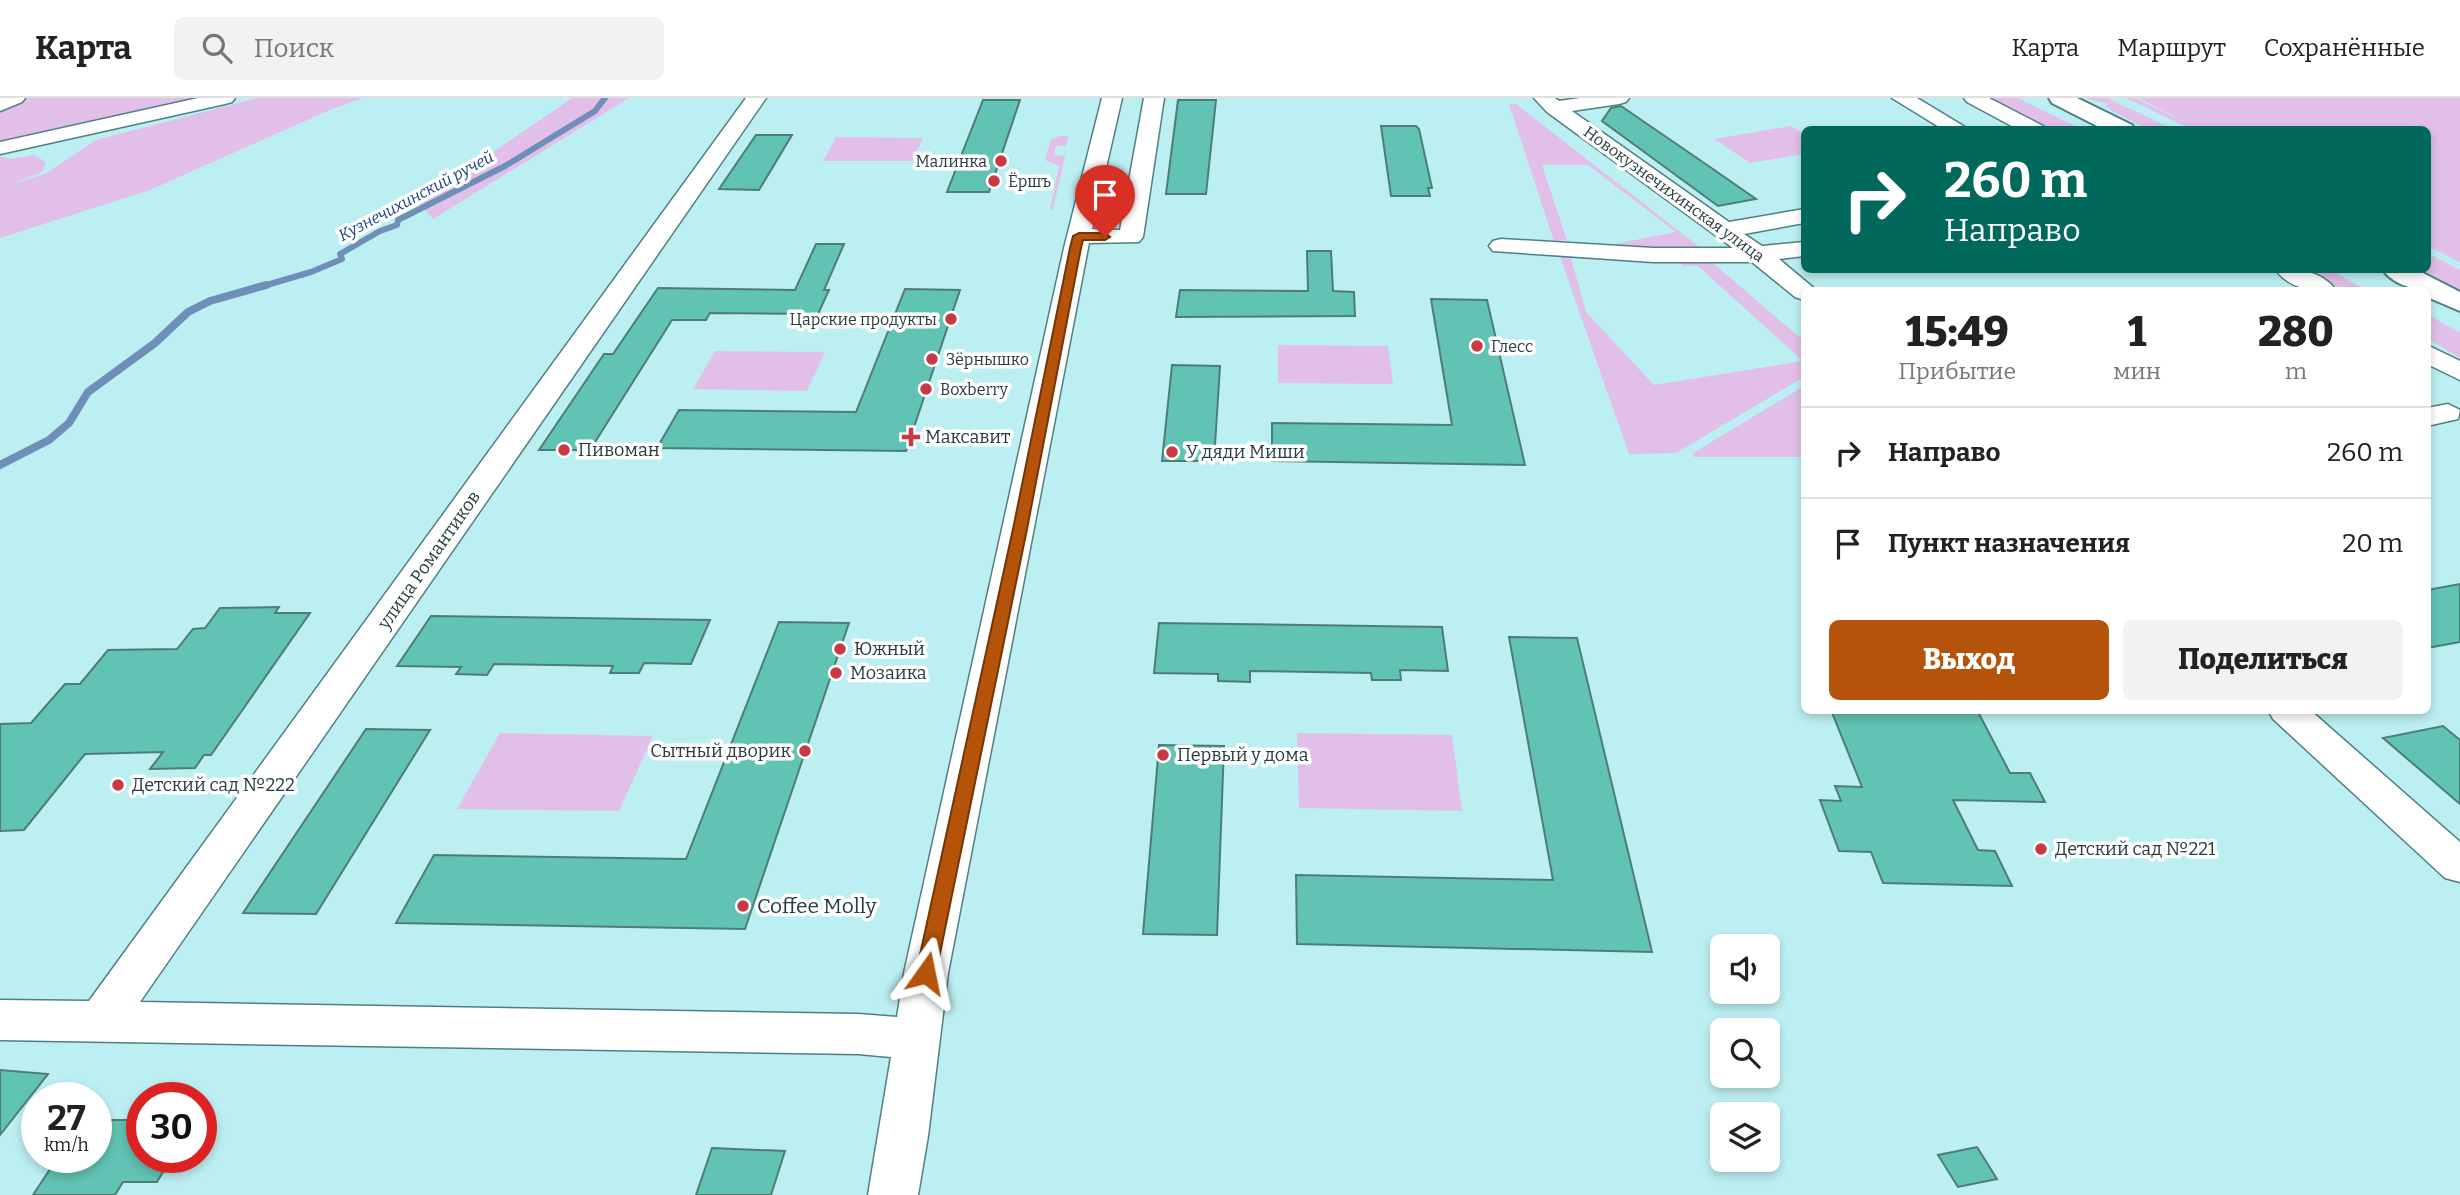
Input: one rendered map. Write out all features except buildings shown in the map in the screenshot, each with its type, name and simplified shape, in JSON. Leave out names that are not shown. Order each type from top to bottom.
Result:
[{"type":"street","points":[[0,105],[15,98]]},
{"type":"street","points":[[0,148],[225,98]]},
{"type":"street","name":"улица Романтиков","points":[[100,1022],[755,98]]},
{"type":"street","points":[[893,1195],[926,973],[1079,236],[1112,98]]},
{"type":"street","points":[[1079,236],[1131,237],[1154,98]]},
{"type":"street","points":[[1549,103],[1619,98]]},
{"type":"street","points":[[1902,98],[1953,126]]},
{"type":"street","points":[[1974,98],[2028,126]]},
{"type":"street","points":[[2052,100],[2090,126]]},
{"type":"street","points":[[2052,100],[2114,126]]},
{"type":"street","name":"Новокузнечихинская улица","points":[[1549,103],[1726,230],[1801,290]]},
{"type":"street","points":[[1726,230],[1801,217]]},
{"type":"street","points":[[1501,246],[1710,256],[1760,256],[1801,249]]},
{"type":"street","points":[[2293,273],[2318,287]]},
{"type":"street","points":[[2373,273],[2400,287]]},
{"type":"street","points":[[2403,273],[2429,287]]},
{"type":"street","points":[[2431,288],[2460,303]]},
{"type":"street","points":[[2431,305],[2460,321]]},
{"type":"street","points":[[2431,355],[2460,372]]},
{"type":"street","points":[[2290,714],[2460,866]]},
{"type":"street","points":[[0,1020],[859,1034],[917,1039]]},
{"type":"shaded area","points":[[21,98],[206,98],[0,145],[0,109]]},
{"type":"shaded area","points":[[258,98],[363,98],[332,109],[150,190],[0,238],[0,187],[4,186],[0,186],[0,156],[9,159],[34,155],[46,162],[42,172],[12,184],[45,174],[96,140]]},
{"type":"shaded area","points":[[572,98],[629,98],[433,219],[419,203]]},
{"type":"shaded area","points":[[1985,98],[2017,98],[2076,126],[2040,126]]},
{"type":"shaded area","points":[[2085,98],[2107,98],[2167,126],[2141,126],[2105,107],[2108,104]]},
{"type":"shaded area","points":[[2126,98],[2135,98],[2189,124],[2139,98],[2460,98],[2460,262],[2431,248],[2431,126],[2184,126]]},
{"type":"shaded area","points":[[1509,104],[1516,104],[1702,249],[1610,245],[1676,232],[1588,165],[1542,165],[1567,240],[1554,241]]},
{"type":"shaded area","points":[[1791,126],[1801,132],[1801,154],[1750,163],[1714,139]]},
{"type":"shaded area","points":[[1068,136],[1066,146],[1056,146],[1054,155],[1065,156],[1053,210],[1050,210],[1059,166],[1045,160],[1051,140]]},
{"type":"shaded area","points":[[836,137],[923,138],[912,161],[823,161]]},
{"type":"shaded area","points":[[2431,255],[2460,270],[2460,295],[2417,273],[2431,273]]},
{"type":"shaded area","points":[[1560,257],[1571,258],[1586,312],[1654,385],[1801,361],[1801,379],[1676,453],[1629,454]]},
{"type":"shaded area","points":[[1680,261],[1712,262],[1801,338],[1801,359],[1698,266],[1683,266]]},
{"type":"shaded area","points":[[2312,273],[2336,273],[2362,287],[2338,287]]},
{"type":"shaded area","points":[[2431,316],[2460,333],[2460,358],[2431,340]]},
{"type":"shaded area","points":[[1278,345],[1388,346],[1393,384],[1278,383]]},
{"type":"shaded area","points":[[715,351],[825,352],[807,391],[693,389]]},
{"type":"shaded area","points":[[1801,388],[1801,457],[1694,457],[1693,453]]},
{"type":"shaded area","points":[[500,733],[653,736],[619,811],[457,809]]},
{"type":"shaded area","points":[[1297,733],[1452,735],[1462,811],[1299,808]]},
{"type":"waterway","name":"Кузнечихинский ручей","points":[[260,287],[311,272],[342,259],[340,254],[380,231],[397,225],[398,220],[505,166],[595,111],[605,98]]},
{"type":"waterway","name":"Кузнечихинский ручей","points":[[0,465],[49,440],[69,423],[88,392],[155,343],[188,312],[210,301],[266,285]]},
{"type":"place","name":"Малинка","points":[[1001,161]]},
{"type":"place","name":"Ёршъ","points":[[994,181]]},
{"type":"place","name":"Царские продукты","points":[[951,319]]},
{"type":"place","name":"Глесс","points":[[1477,346]]},
{"type":"place","name":"Зёрнышко","points":[[932,359]]},
{"type":"place","name":"Boxberry","points":[[926,389]]},
{"type":"place","name":"Максавит","points":[[911,437]]},
{"type":"place","name":"Пивоман","points":[[564,450]]},
{"type":"place","name":"У дяди Миши","points":[[1172,452]]},
{"type":"place","name":"Южный","points":[[840,649]]},
{"type":"place","name":"Мозаика","points":[[836,673]]},
{"type":"place","name":"Сытный дворик","points":[[805,751]]},
{"type":"place","name":"Первый у дома","points":[[1163,755]]},
{"type":"place","name":"Детский сад №222","points":[[118,785]]},
{"type":"place","name":"Детский сад №221","points":[[2041,849]]},
{"type":"place","name":"Coffee Molly","points":[[743,906]]},
{"type":"route","points":[[926,973],[1076,248],[1079,236],[1105,237]]}]
